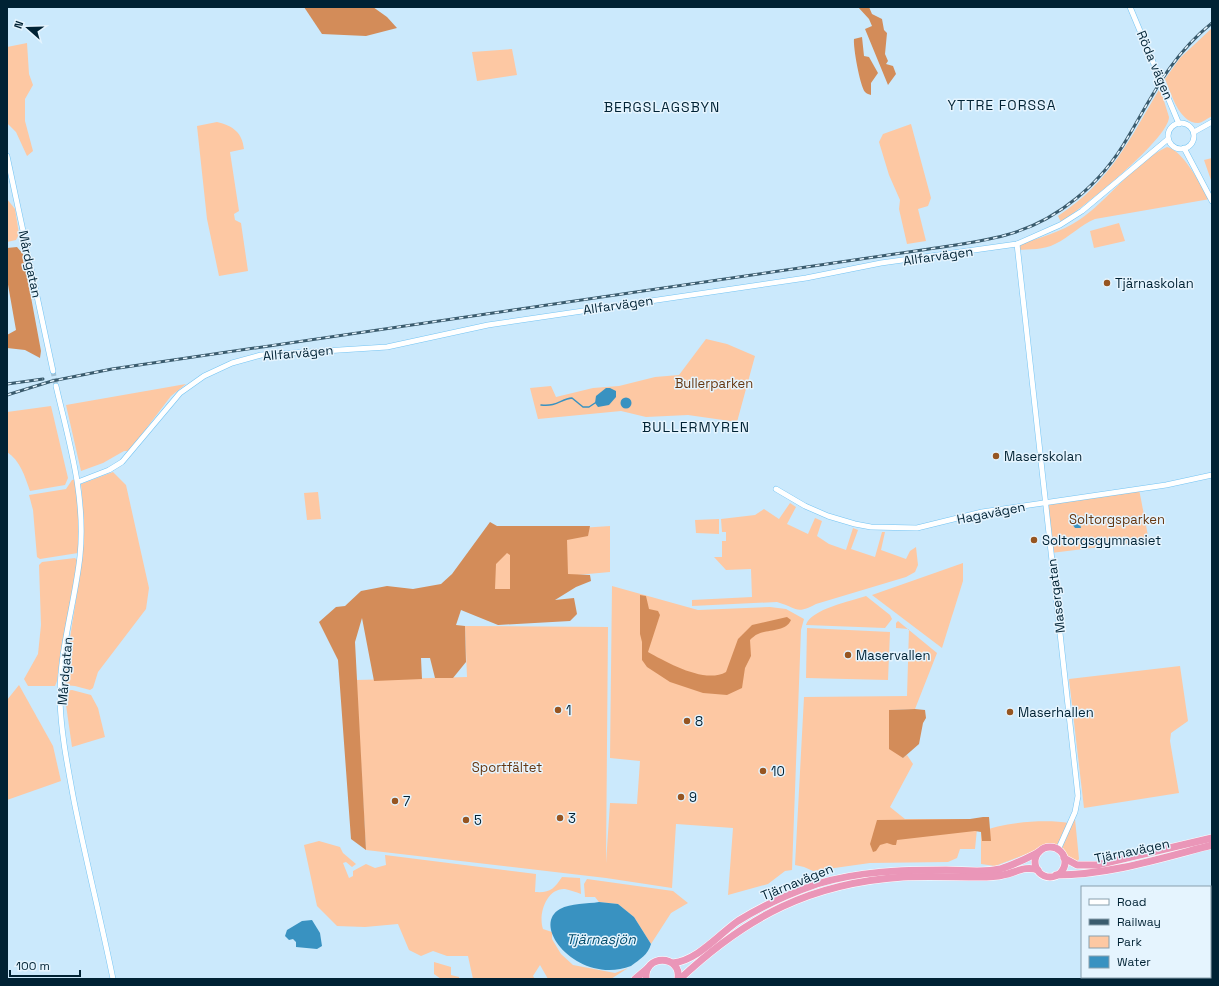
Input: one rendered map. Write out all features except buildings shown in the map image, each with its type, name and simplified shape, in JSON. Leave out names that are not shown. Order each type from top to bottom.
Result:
[{"type":"highway","name":"Tjärnavägen","points":[[1064,858],[1077,865],[1097,865],[1212,838]]},
{"type":"highway","name":"Tjärnavägen","points":[[679,979],[745,926],[792,901],[821,891],[845,885],[903,877],[1002,876],[1028,868],[1038,870],[1045,876],[1124,867],[1212,845]]},
{"type":"highway","name":"Tjärnavägen","points":[[648,968],[651,964],[659,960],[666,960],[672,963],[690,957],[739,921],[790,895],[816,884],[844,876],[871,872],[904,870],[992,870],[1009,866],[1047,847],[1058,850]]},
{"type":"highway","points":[[1056,875],[1062,870],[1064,858],[1058,850]]},
{"type":"highway","points":[[1038,870],[1035,859],[1039,852]]},
{"type":"highway","points":[[672,963],[678,972],[679,979]]},
{"type":"highway","points":[[635,979],[648,968]]},
{"type":"highway","points":[[646,979],[648,968]]},
{"type":"street","name":"Röda vägen","points":[[1130,7],[1179,124]]},
{"type":"street","points":[[1194,132],[1212,122]]},
{"type":"street","points":[[1184,123],[1194,132],[1194,139],[1189,146],[1184,148],[1175,147],[1168,139],[1171,128],[1179,124],[1184,123]]},
{"type":"street","name":"Allfarvägen","points":[[78,482],[109,470],[122,462],[180,393],[198,380],[232,363],[261,355],[387,347],[488,324],[806,278],[881,263],[1017,244],[1060,226],[1082,211],[1168,139]]},
{"type":"street","points":[[1184,148],[1212,201]]},
{"type":"street","name":"Mårdgatan","points":[[7,156],[53,371]]},
{"type":"street","name":"Masergatan","points":[[1017,244],[1078,796],[1075,812],[1058,850]]},
{"type":"street","name":"Mårdgatan","points":[[56,386],[78,482],[82,527],[80,556],[64,656],[60,698],[66,764],[113,979]]},
{"type":"street","name":"Hagavägen","points":[[776,489],[805,506],[828,516],[855,524],[880,528],[917,528],[982,512],[1166,485],[1212,475]]},
{"type":"green space","points":[[1212,28],[1212,116],[1198,123],[1191,122],[1181,113],[1173,99],[1165,79],[1180,58]]},
{"type":"green space","points":[[27,43],[29,74],[33,85],[25,99],[25,121],[33,151],[27,156],[16,132],[7,123],[7,47]]},
{"type":"green space","points":[[512,49],[517,75],[477,81],[472,52]]},
{"type":"green space","points":[[1160,88],[1169,117],[1165,127],[1155,141],[1104,189],[1061,222],[1058,216],[1092,189],[1117,158]]},
{"type":"green space","points":[[217,122],[236,131],[243,143],[244,149],[230,152],[239,211],[234,214],[235,220],[241,223],[248,271],[219,276],[207,219],[197,126]]},
{"type":"green space","points":[[911,124],[931,198],[928,206],[918,209],[926,241],[907,244],[899,209],[900,200],[889,175],[879,142],[883,134]]},
{"type":"green space","points":[[1167,147],[1173,150],[1185,161],[1210,199],[1095,219],[1051,246],[1037,249],[1018,250],[1019,244],[1058,231],[1079,220],[1100,203],[1133,171],[1155,153]]},
{"type":"green space","points":[[1212,158],[1212,183],[1204,160]]},
{"type":"green space","points":[[7,199],[15,209],[19,234],[16,240],[7,242]]},
{"type":"green space","points":[[1119,223],[1125,241],[1094,248],[1090,231]]},
{"type":"green space","name":"Bullerparken","points":[[706,339],[727,344],[755,356],[737,422],[688,415],[646,417],[621,411],[538,419],[530,388],[551,386],[556,397],[593,388],[619,386],[655,377],[679,375]]},
{"type":"green space","points":[[186,384],[171,396],[129,451],[124,451],[103,463],[81,471],[66,405]]},
{"type":"green space","points":[[51,406],[68,478],[65,485],[30,491],[19,464],[12,455],[7,452],[7,412]]},
{"type":"green space","points":[[113,472],[126,485],[149,588],[146,609],[98,672],[93,688],[90,690],[64,685],[78,588],[84,530],[81,484]]},
{"type":"green space","points":[[76,479],[80,527],[78,553],[40,559],[37,557],[33,510],[29,495],[66,489],[72,480]]},
{"type":"green space","name":"Soltorgsparken","points":[[1139,489],[1149,541],[1051,553],[1045,503]]},
{"type":"green space","points":[[318,492],[321,519],[307,520],[304,493]]},
{"type":"green space","points":[[790,503],[796,507],[787,524],[808,534],[815,518],[822,521],[817,536],[829,544],[846,550],[853,528],[858,530],[851,549],[875,557],[882,532],[885,532],[881,550],[906,559],[910,551],[916,547],[918,565],[915,572],[906,577],[800,610],[777,602],[692,606],[692,600],[752,597],[751,569],[726,570],[714,557],[722,557],[722,541],[726,541],[726,532],[722,532],[721,519],[755,515],[764,509],[779,519]]},
{"type":"green space","points":[[719,519],[719,534],[696,533],[695,520]]},
{"type":"green space","points":[[610,526],[610,572],[566,576],[565,529]]},
{"type":"green space","points":[[518,529],[520,600],[491,599],[491,541]]},
{"type":"green space","points":[[75,558],[78,561],[61,650],[57,681],[55,686],[28,686],[24,679],[38,654],[41,625],[39,565],[42,562]]},
{"type":"green space","points":[[963,563],[963,581],[942,648],[872,595]]},
{"type":"green space","name":"Sportfältet","points":[[612,586],[698,610],[770,607],[786,609],[804,619],[801,630],[792,870],[785,871],[768,884],[728,895],[733,828],[676,824],[672,888],[606,878],[366,850],[356,680],[467,677],[465,626],[608,627],[606,863],[610,803],[637,804],[640,761],[610,758]]},
{"type":"green space","points":[[866,596],[890,615],[892,619],[885,628],[806,625],[809,619],[823,610]]},
{"type":"green space","points":[[898,621],[908,629],[896,628],[896,623]]},
{"type":"green space","name":"Maservallen","points":[[807,628],[890,632],[888,680],[806,678]]},
{"type":"green space","points":[[909,630],[937,653],[915,709],[889,710],[903,758],[907,755],[913,764],[890,807],[905,819],[978,819],[975,849],[960,849],[957,858],[948,862],[870,863],[813,871],[795,865],[804,697],[907,696]]},
{"type":"green space","points":[[1180,666],[1188,721],[1171,733],[1170,741],[1179,793],[1084,808],[1069,679]]},
{"type":"green space","points":[[19,685],[53,746],[61,781],[7,800],[7,700]]},
{"type":"green space","points":[[72,690],[91,695],[98,708],[105,737],[72,747],[64,691]]},
{"type":"green space","points":[[1075,819],[1079,859],[1076,863],[1058,848],[1041,846],[1037,850],[995,866],[981,864],[981,832],[1001,826],[1025,822],[1049,821],[1069,823]]},
{"type":"green space","points":[[319,841],[340,847],[343,853],[356,864],[352,867],[346,862],[343,863],[349,878],[353,876],[353,871],[366,864],[375,868],[386,865],[385,855],[536,874],[535,892],[548,891],[557,885],[562,877],[580,878],[581,894],[565,889],[558,890],[548,898],[543,910],[543,929],[552,932],[552,939],[561,954],[573,965],[615,973],[628,968],[611,979],[548,979],[540,965],[533,976],[535,979],[473,979],[468,956],[447,956],[433,951],[421,956],[409,950],[398,924],[365,927],[337,926],[317,906],[304,845]]},
{"type":"green space","points":[[587,879],[673,891],[688,903],[671,913],[651,944],[634,917],[618,904],[599,902],[595,897],[585,897],[584,884]]},
{"type":"green space","points":[[434,962],[451,967],[451,975],[459,977],[459,979],[441,979],[434,974]]},
{"type":"shaded area","points":[[304,7],[373,7],[387,17],[397,28],[366,36],[322,34]]},
{"type":"shaded area","points":[[858,7],[869,7],[872,14],[882,19],[884,30],[887,33],[885,54],[888,61],[886,64],[893,66],[896,74],[888,85],[865,29],[872,26],[869,19]]},
{"type":"shaded area","points":[[862,37],[864,56],[869,57],[878,73],[871,83],[871,95],[866,93],[863,88],[856,58],[854,39]]},
{"type":"shaded area","points":[[17,247],[23,254],[41,351],[40,358],[25,350],[7,348],[7,335],[16,330],[7,279],[7,248]]},
{"type":"shaded area","points":[[490,522],[497,526],[590,526],[588,536],[567,540],[568,574],[590,575],[591,581],[576,587],[555,600],[574,598],[577,614],[570,621],[498,625],[461,610],[456,625],[465,626],[466,662],[453,678],[435,678],[430,658],[421,658],[422,679],[374,681],[362,618],[355,642],[366,850],[351,839],[338,660],[319,622],[336,607],[345,606],[361,591],[387,586],[413,589],[441,584],[452,574]],"holes":[[[507,553],[510,555],[510,589],[495,589],[496,564]]]},
{"type":"shaded area","points":[[640,595],[646,596],[649,609],[658,611],[660,615],[648,652],[687,671],[697,674],[717,675],[726,672],[738,639],[752,625],[787,617],[791,620],[785,627],[777,630],[762,632],[750,640],[751,656],[745,668],[742,688],[727,695],[703,693],[670,682],[647,667],[642,660]]},
{"type":"shaded area","points":[[889,710],[925,710],[926,718],[923,723],[919,744],[903,758],[889,749]]},
{"type":"shaded area","points":[[989,817],[991,841],[982,841],[981,832],[975,831],[897,840],[896,845],[887,843],[880,845],[876,851],[873,852],[870,844],[877,820],[970,819]]},
{"type":"water","points":[[606,388],[616,391],[616,397],[609,405],[598,407],[595,403],[596,396]]},
{"type":"water","points":[[626,397],[630,399],[632,403],[630,407],[626,409],[622,407],[620,403],[622,399]]},
{"type":"water","points":[[1078,515],[1081,528],[1075,528],[1070,521]]},
{"type":"water","name":"Tjärnasjön","points":[[599,902],[618,904],[634,917],[651,944],[646,954],[631,966],[612,970],[594,968],[578,961],[564,951],[555,940],[551,928],[552,917],[560,909],[574,905]]},
{"type":"water","points":[[312,920],[320,933],[322,946],[317,949],[296,947],[296,942],[293,939],[289,940],[285,936],[287,930],[302,921]]},
{"type":"waterway","points":[[541,405],[551,405],[572,398],[583,407],[589,407],[595,403]]},
{"type":"tunnel","points":[[53,371],[56,386]]},
{"type":"railway","points":[[7,395],[52,381],[112,369],[958,245],[1006,235],[1025,229],[1061,210],[1092,185],[1117,154],[1155,90],[1174,62],[1212,23]]},
{"type":"railway","points":[[7,384],[43,379]]},
{"type":"place","name":"Tjärnaskolan","points":[[1107,283]]},
{"type":"place","name":"Maserskolan","points":[[996,456]]},
{"type":"place","name":"Soltorgsgymnasiet","points":[[1034,540]]},
{"type":"place","name":"Maservallen","points":[[848,655]]},
{"type":"place","name":"1","points":[[558,710]]},
{"type":"place","name":"Maserhallen","points":[[1010,712]]},
{"type":"place","name":"8","points":[[687,721]]},
{"type":"place","name":"10","points":[[763,771]]},
{"type":"place","name":"9","points":[[681,797]]},
{"type":"place","name":"7","points":[[395,801]]},
{"type":"place","name":"3","points":[[560,818]]},
{"type":"place","name":"5","points":[[466,820]]},
{"type":"district","name":"YTTRE FORSSA","points":[[1002,105]]},
{"type":"district","name":"BERGSLAGSBYN","points":[[662,107]]},
{"type":"district","name":"BULLERMYREN","points":[[696,427]]}]
